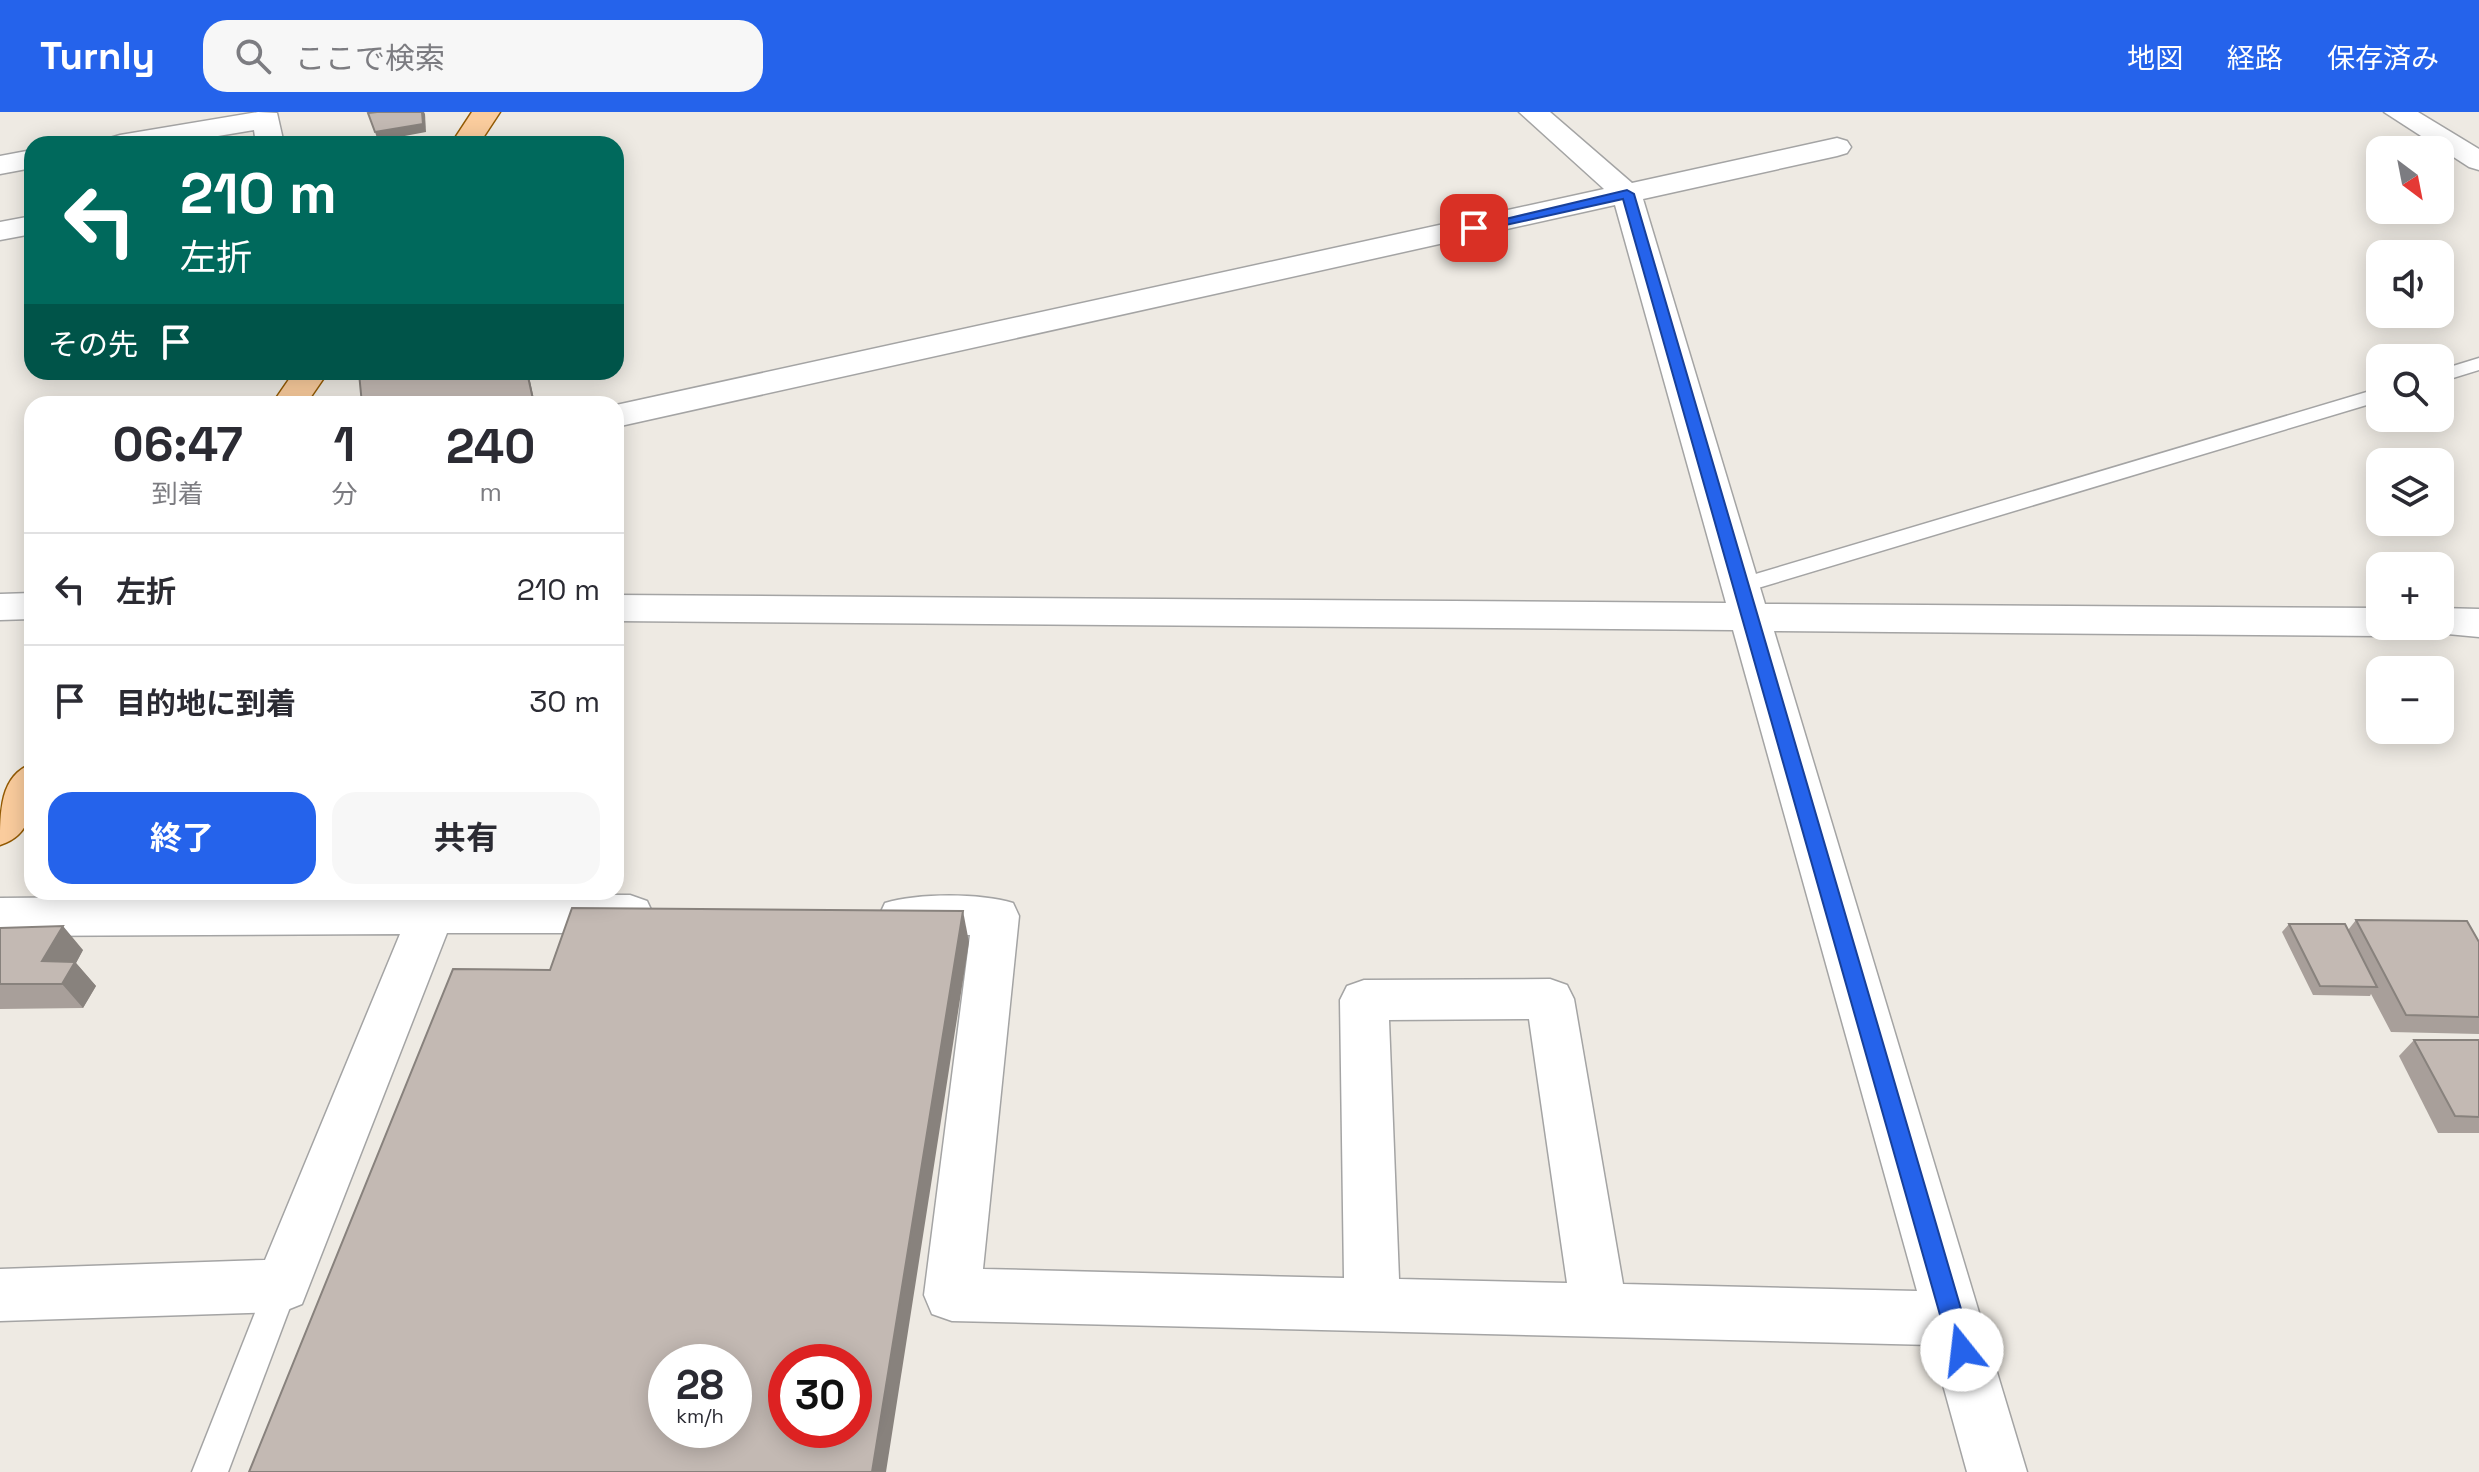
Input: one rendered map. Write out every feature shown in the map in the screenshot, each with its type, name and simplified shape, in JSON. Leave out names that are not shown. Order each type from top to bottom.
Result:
[{"type":"main road","points":[[470,136],[486,112]]},
{"type":"main road","points":[[0,828],[24,792]]},
{"type":"street","points":[[1533,112],[1627,194],[1997,1472]]},
{"type":"street","points":[[2398,112],[2479,161]]},
{"type":"street","points":[[167,136],[267,119],[269,136]]},
{"type":"street","points":[[624,414],[1837,147]]},
{"type":"street","points":[[0,165],[24,160]]},
{"type":"street","points":[[0,231],[24,226]]},
{"type":"street","points":[[624,608],[1745,602],[2366,622]]},
{"type":"street","points":[[0,607],[24,606]]},
{"type":"street","points":[[2454,622],[2479,623]]},
{"type":"street","points":[[0,1295],[282,1286],[432,913]]},
{"type":"street","points":[[0,917],[432,913],[683,915]]},
{"type":"street","points":[[855,916],[996,916],[952,1295],[1953,1319]]},
{"type":"street","points":[[1372,1306],[1364,1000],[1550,999],[1599,1311]]},
{"type":"lane","points":[[2454,372],[2479,364]]},
{"type":"lane","points":[[1745,602],[2366,399]]},
{"type":"lane","points":[[210,1472],[282,1286]]},
{"type":"building","points":[[422,112],[423,124],[375,132],[368,113]]},
{"type":"building","points":[[360,380],[529,380],[532,396],[361,396]]},
{"type":"building","points":[[572,908],[963,911],[872,1472],[249,1472],[453,969],[550,970]]},
{"type":"building","points":[[2356,920],[2467,921],[2479,942],[2479,1017],[2406,1015]]},
{"type":"building","points":[[2289,924],[2345,924],[2377,987],[2320,986]]},
{"type":"building","points":[[63,926],[42,961],[75,962],[62,984],[0,984],[0,928]]},
{"type":"building","points":[[2414,1040],[2479,1040],[2479,1117],[2455,1116]]},
{"type":"route","points":[[1474,228],[1627,194],[1962,1350]]}]
